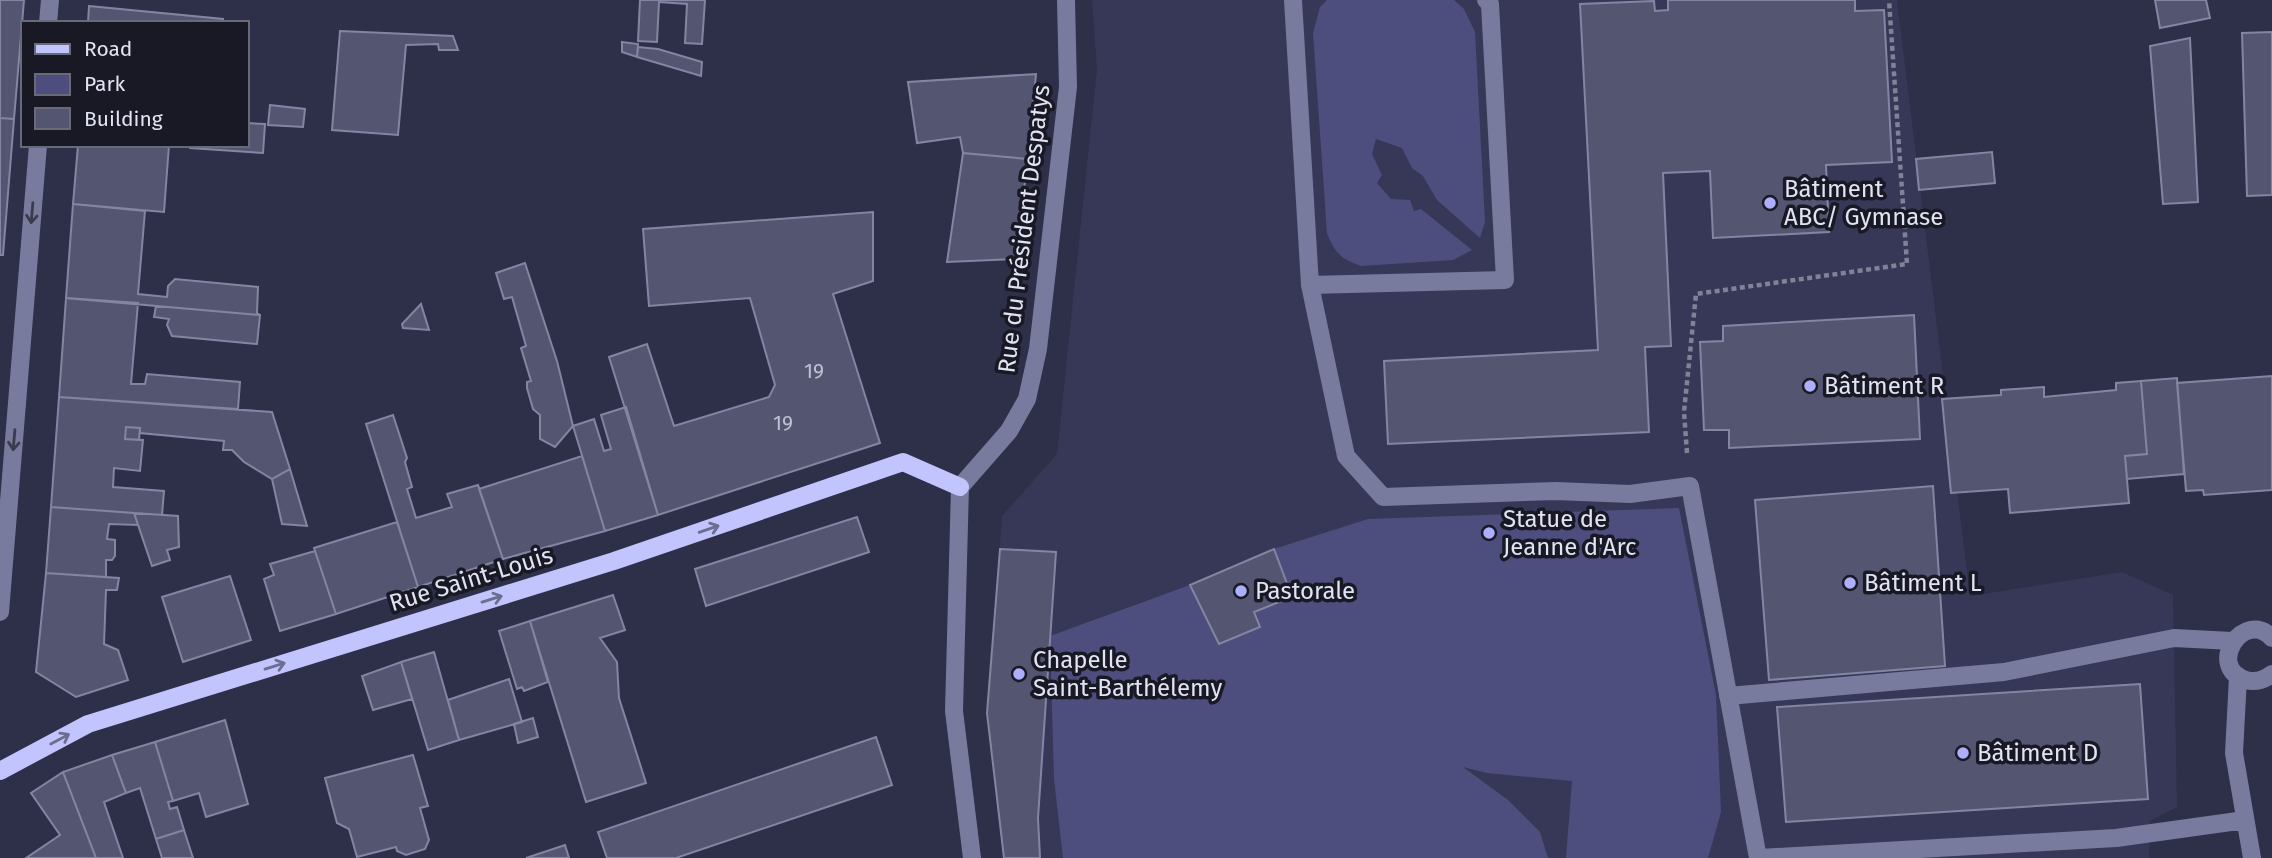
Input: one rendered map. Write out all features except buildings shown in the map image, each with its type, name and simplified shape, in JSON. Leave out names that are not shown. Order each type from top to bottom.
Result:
[{"type":"main road","name":"Rue Saint-Louis","points":[[0,771],[88,724],[614,561],[903,462],[960,487]]},
{"type":"street","points":[[48,21],[50,0]]},
{"type":"street","name":"Rue du Président Despatys","points":[[960,487],[1009,431],[1027,399],[1030,387],[1038,349],[1068,87],[1066,0]]},
{"type":"street","points":[[1293,0],[1310,285],[1346,456],[1383,497],[1556,491],[1630,494],[1690,486],[1759,858],[2116,838],[2245,820]]},
{"type":"street","points":[[1310,285],[1505,280],[1490,4],[1486,0]]},
{"type":"street","points":[[0,612],[38,147]]},
{"type":"street","points":[[960,487],[959,605],[954,711],[972,858]]},
{"type":"street","points":[[2272,638],[2256,629],[2243,632],[2232,641],[2227,653],[2230,667],[2238,677],[2251,682],[2265,680],[2272,674]]},
{"type":"street","points":[[1728,696],[1980,675],[2174,638],[2232,641]]},
{"type":"street","points":[[2238,677],[2234,753],[2252,858]]},
{"type":"path","points":[[1690,486],[1684,412],[1696,294],[1907,264],[1889,0]]},
{"type":"shaded area","points":[[1092,0],[1897,0],[1970,596],[2122,572],[2173,595],[2177,807],[2150,821],[2149,858],[1003,858],[987,713],[1002,516],[1057,454],[1097,69]]},
{"type":"green space","points":[[1327,0],[1454,0],[1464,9],[1475,32],[1485,222],[1480,238],[1437,200],[1423,176],[1412,168],[1402,148],[1376,139],[1372,154],[1382,175],[1377,183],[1391,199],[1410,200],[1414,211],[1421,209],[1472,250],[1453,260],[1361,266],[1344,258],[1333,245],[1327,233],[1313,33],[1320,7]]},
{"type":"green space","points":[[1679,508],[1716,695],[1721,812],[1708,858],[1566,858],[1572,781],[1487,773],[1463,767],[1508,800],[1540,832],[1548,858],[1063,858],[1054,779],[1050,636],[1190,585],[1220,644],[1260,627],[1254,612],[1291,596],[1274,549],[1368,519]]},
{"type":"place","name":"Bâtiment ABC/ Gymnase","points":[[1770,203]]},
{"type":"place","name":"Bâtiment R","points":[[1810,386]]},
{"type":"place","name":"Statue de Jeanne d'Arc","points":[[1489,533]]},
{"type":"place","name":"Bâtiment L","points":[[1850,583]]},
{"type":"place","name":"Pastorale","points":[[1241,591]]},
{"type":"place","name":"Chapelle Saint-Barthélemy","points":[[1019,674]]},
{"type":"place","name":"Bâtiment D","points":[[1963,753]]}]
